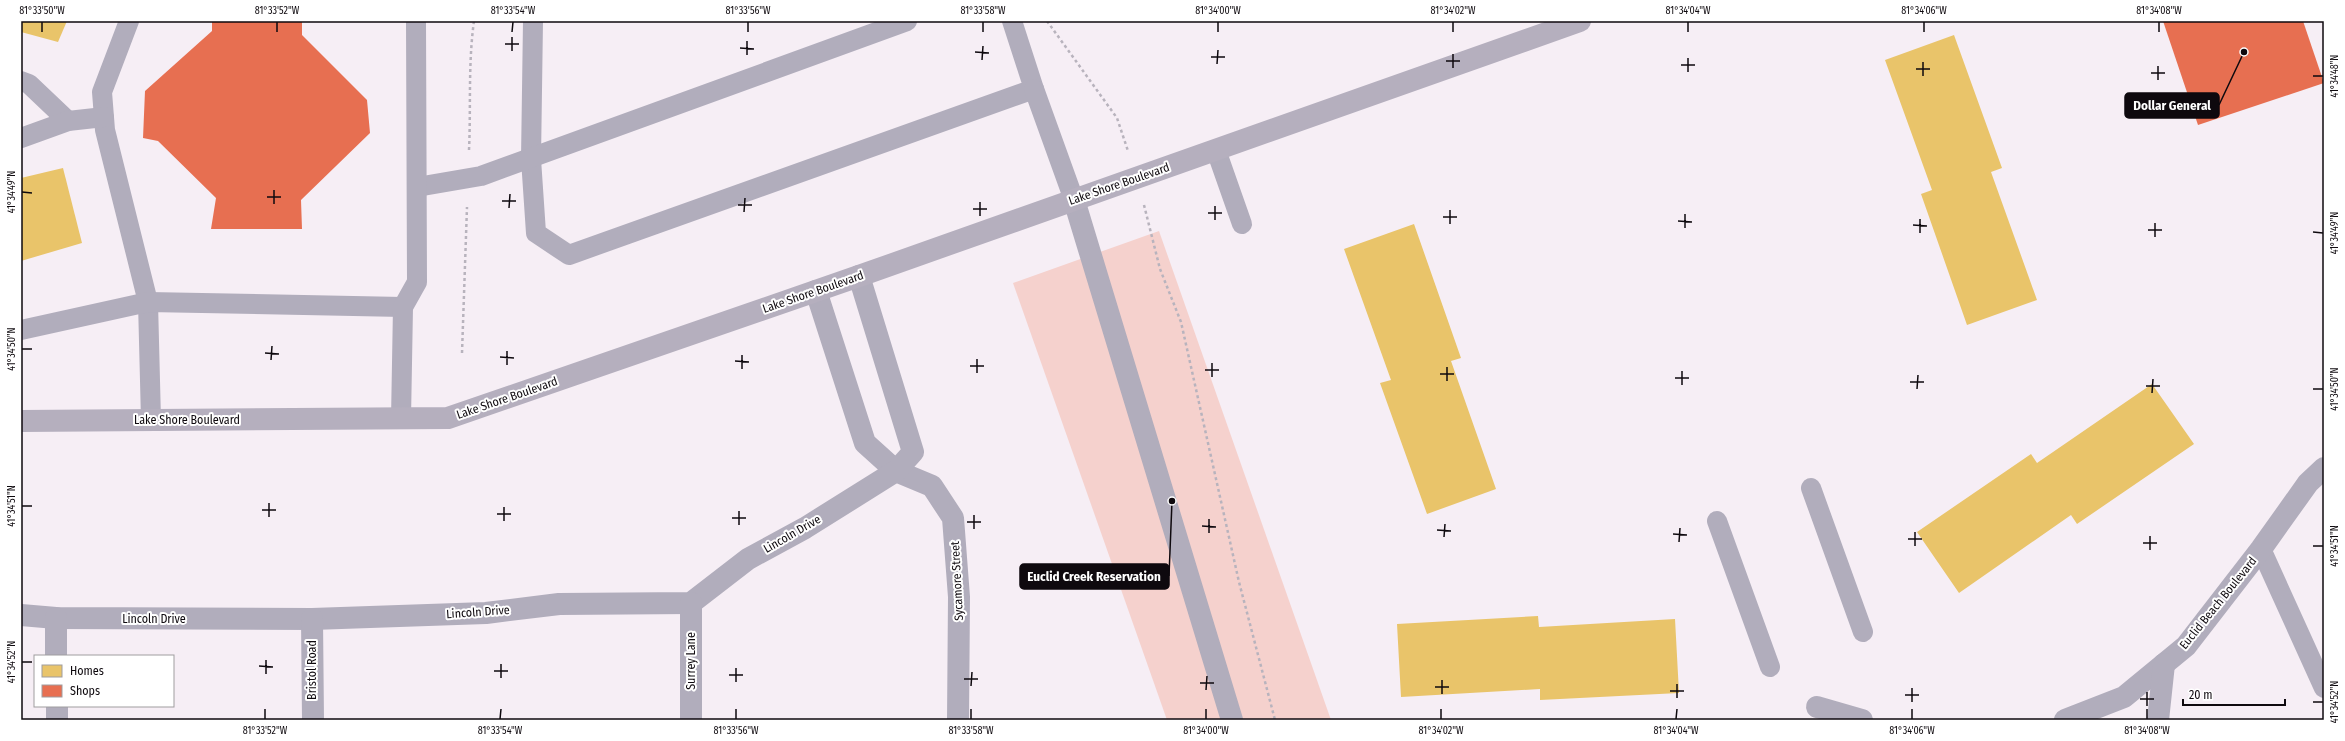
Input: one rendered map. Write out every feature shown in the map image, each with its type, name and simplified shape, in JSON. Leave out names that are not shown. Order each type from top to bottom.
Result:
[{"type":"main road","name":"Lake Shore Boulevard","points":[[21,421],[448,418],[860,276],[1580,21]]},
{"type":"street","points":[[1074,200],[1232,720]]},
{"type":"street","points":[[860,276],[913,452],[896,471]]},
{"type":"street","name":"Sycamore Street","points":[[816,291],[866,443],[896,471],[932,486],[953,518],[959,597],[958,720]]},
{"type":"street","name":"Euclid Beach Boulevard","points":[[2065,720],[2124,697],[2186,646],[2261,549],[2308,483],[2324,468]]},
{"type":"street","name":"Lincoln Drive","points":[[21,615],[56,618],[312,619],[486,613],[559,604],[691,603],[748,559],[805,528],[896,471]]},
{"type":"street","name":"Surrey Lane","points":[[691,603],[691,720]]},
{"type":"street","points":[[56,618],[56,655]]},
{"type":"street","name":"Bristol Road","points":[[312,619],[313,720]]},
{"type":"street","points":[[2158,720],[2164,664]]},
{"type":"street","points":[[1817,706],[1862,720]]},
{"type":"street","points":[[57,707],[57,720]]},
{"type":"lane","points":[[129,21],[102,92],[105,130],[148,302],[151,420]]},
{"type":"lane","points":[[401,418],[403,307],[417,282],[416,21]]},
{"type":"lane","points":[[533,21],[531,159],[536,233],[570,255],[1034,89]]},
{"type":"lane","points":[[416,187],[482,176],[531,159],[879,26],[907,21]]},
{"type":"lane","points":[[1012,21],[1034,89],[1074,200]]},
{"type":"lane","points":[[21,81],[29,84],[68,121]]},
{"type":"lane","points":[[21,138],[68,121],[104,117]]},
{"type":"lane","points":[[1216,150],[1242,224]]},
{"type":"lane","points":[[21,330],[148,302],[403,307]]},
{"type":"lane","points":[[1811,488],[1863,632]]},
{"type":"lane","points":[[1717,521],[1770,667]]},
{"type":"lane","points":[[2261,549],[2324,688]]},
{"type":"path","points":[[462,353],[471,84],[470,54],[474,21]]},
{"type":"path","points":[[1047,21],[1117,118],[1138,178]]},
{"type":"path","points":[[1149,223],[1160,269],[1181,322],[1238,582],[1275,720]]},
{"type":"shaded area","points":[[1159,231],[1331,720],[1167,720],[1013,283]]},
{"type":"building: Homes","points":[[21,21],[67,21],[58,42],[21,32]]},
{"type":"building: Homes","points":[[1954,35],[2002,168],[1991,172],[2037,300],[1967,325],[1921,194],[1932,190],[1885,60]]},
{"type":"building: Homes","points":[[63,168],[82,243],[21,261],[21,178]]},
{"type":"building: Homes","points":[[1414,224],[1461,358],[1451,361],[1496,489],[1427,514],[1380,383],[1391,380],[1344,249]]},
{"type":"building: Homes","points":[[2152,384],[2194,444],[2077,524],[2071,515],[1959,593],[1917,532],[2031,454],[2037,463]]},
{"type":"building: Homes","points":[[1538,616],[1539,627],[1675,619],[1679,693],[1540,700],[1540,689],[1401,697],[1397,624]]},
{"type":"building: Shops","points":[[212,21],[302,21],[302,35],[367,100],[370,133],[301,200],[302,229],[211,229],[216,198],[158,141],[143,138],[145,91],[212,31]]},
{"type":"building: Shops","points":[[2163,21],[2303,21],[2324,83],[2198,125]]},
{"type":"place","name":"Dollar General","points":[[2244,52]]},
{"type":"place","name":"Euclid Creek Reservation","points":[[1172,501]]}]
